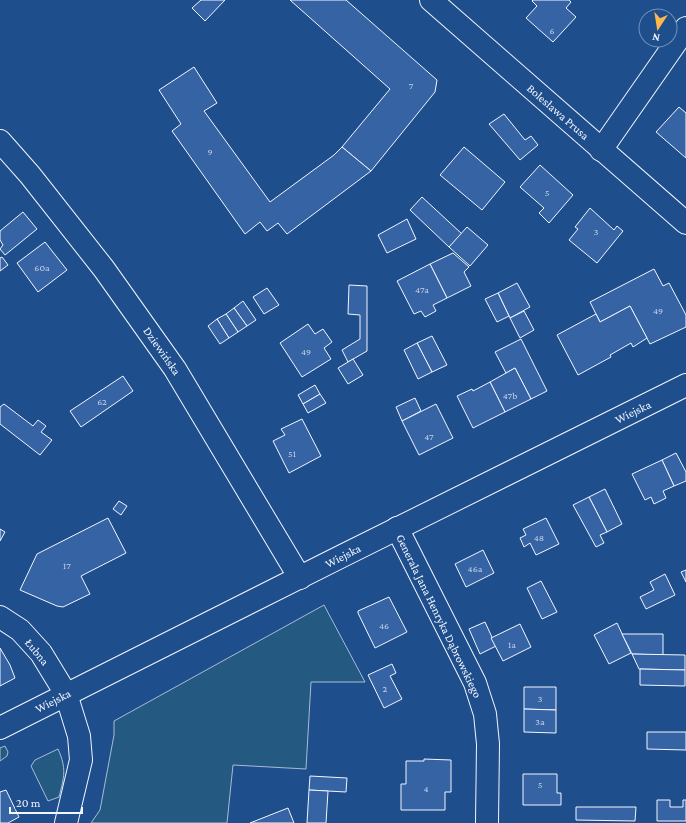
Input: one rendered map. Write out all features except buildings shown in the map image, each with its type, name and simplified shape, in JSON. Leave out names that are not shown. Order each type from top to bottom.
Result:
[{"type":"street","name":"Bolesława Prusa","points":[[431,0],[686,223]]},
{"type":"street","points":[[602,150],[686,28]]},
{"type":"street","name":"Dziewińska","points":[[0,141],[30,175],[104,269],[175,369],[300,578]]},
{"type":"street","name":"Wiejska","points":[[0,728],[397,528],[532,463],[686,385]]},
{"type":"street","name":"Generała Jana Henryka Dąbrowskiego","points":[[397,528],[475,683],[485,714],[488,744],[487,823]]},
{"type":"street","name":"Łubna","points":[[0,617],[20,630],[42,653],[66,694],[78,736],[80,760],[66,823]]},
{"type":"shaded area","points":[[324,605],[365,682],[311,682],[306,769],[233,765],[227,823],[91,823],[100,810],[114,735],[114,721]]},
{"type":"shaded area","points":[[5,746],[8,752],[7,756],[0,761],[0,748]]},
{"type":"shaded area","points":[[58,749],[64,768],[62,784],[59,797],[48,801],[31,766],[35,760]]}]
